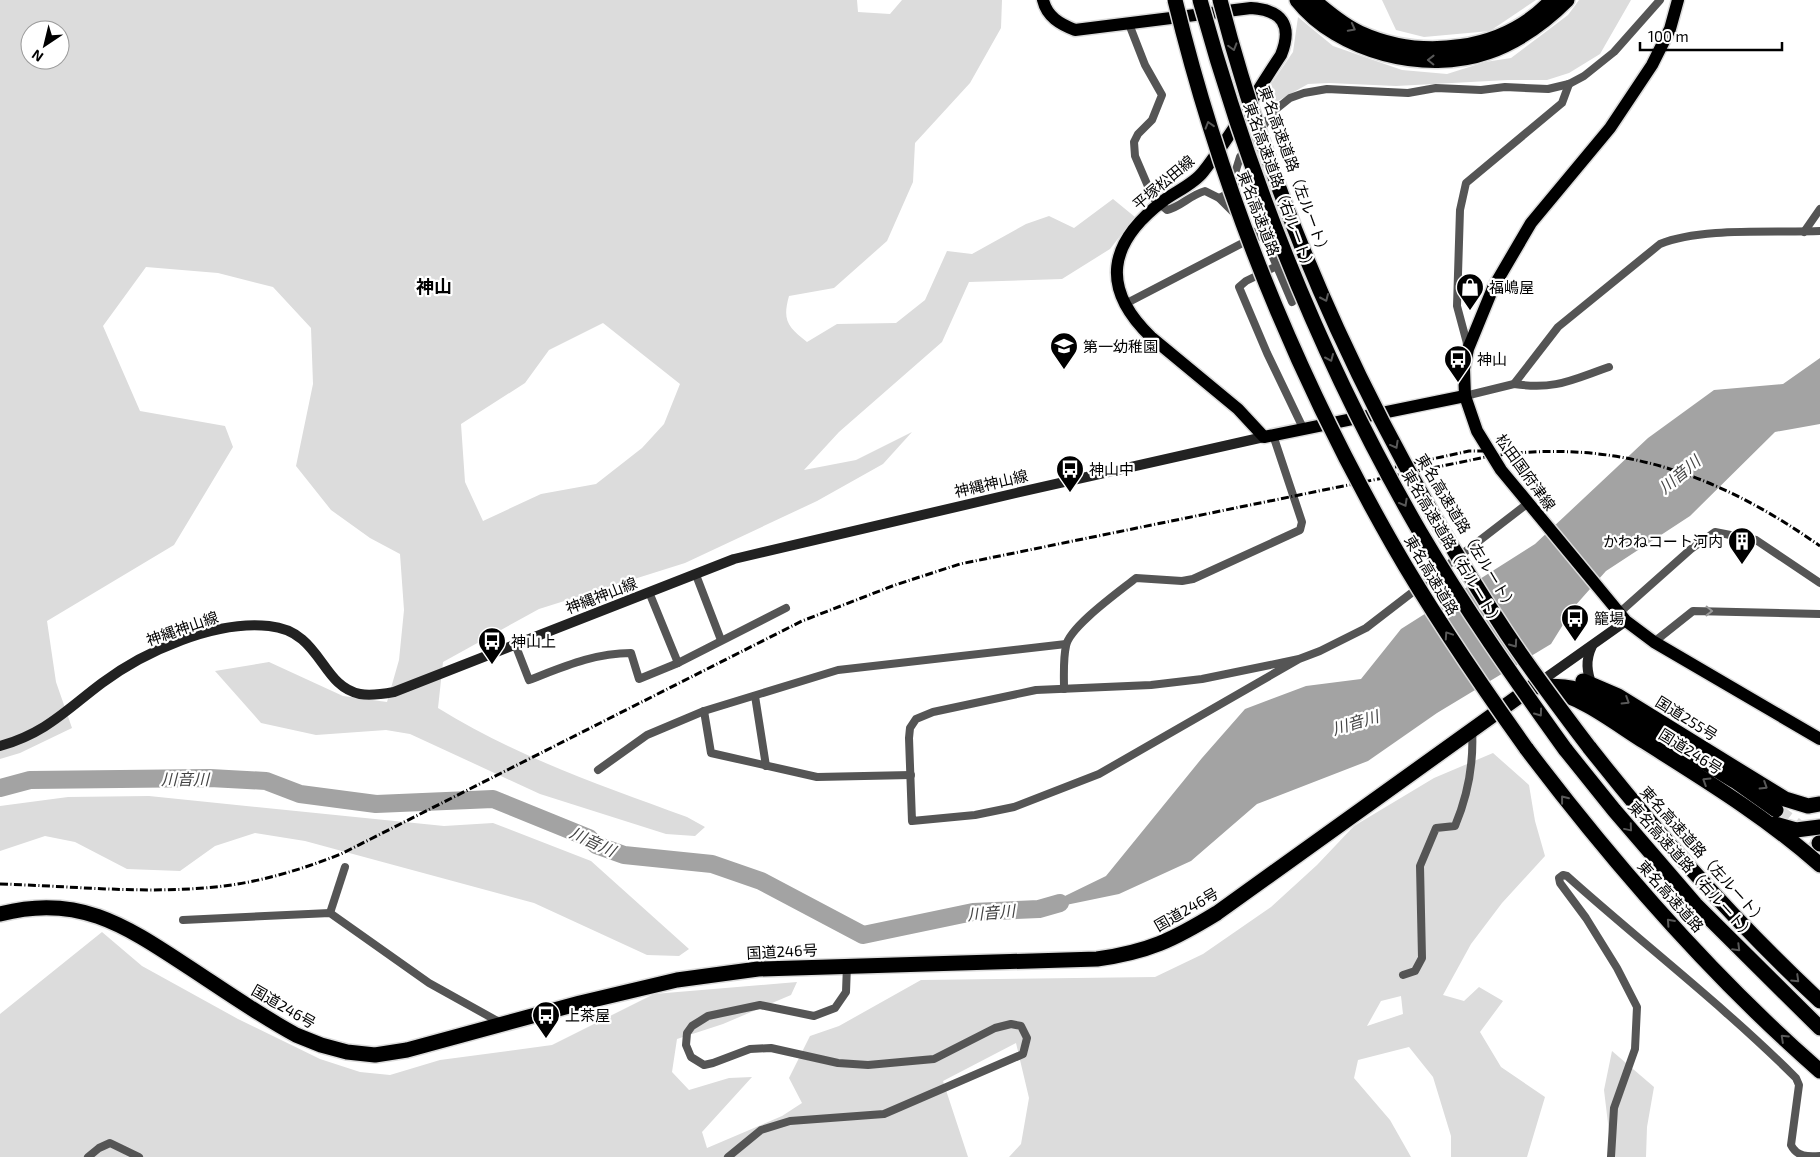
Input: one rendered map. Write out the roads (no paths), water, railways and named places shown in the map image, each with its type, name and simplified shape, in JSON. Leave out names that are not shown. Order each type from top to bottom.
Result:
[{"type":"highway","name":"東名高速道路","points":[[1175,0],[1199,92],[1219,157],[1275,303],[1306,376],[1347,460],[1393,545],[1438,621],[1526,748],[1598,840],[1696,951],[1820,1071]]},
{"type":"highway","name":"東名高速道路（右ルート）","points":[[1200,0],[1242,140],[1267,210],[1332,364],[1374,448],[1438,562],[1486,637],[1565,749],[1614,810],[1695,904],[1820,1028]]},
{"type":"highway","name":"東名高速道路（左ルート）","points":[[1220,0],[1239,70],[1280,190],[1350,355],[1396,447],[1475,583],[1508,635],[1589,747],[1690,868],[1764,948],[1820,1001]]},
{"type":"highway","points":[[1297,0],[1335,33],[1355,44],[1404,58],[1432,61],[1459,59],[1487,52],[1511,43],[1534,29],[1567,0]]},
{"type":"highway","points":[[1313,0],[1342,23],[1360,33],[1406,46],[1432,48],[1458,48],[1507,32],[1529,20],[1552,0]]},
{"type":"highway","name":"国道246号","points":[[0,914],[21,909],[45,907],[71,909],[98,916],[135,932],[296,1035],[320,1045],[347,1052],[375,1055],[407,1050],[580,1003],[705,975],[758,969],[847,965],[1097,959],[1129,955],[1154,948],[1178,937],[1217,913],[1532,687],[1560,685],[1592,689],[1735,780],[1776,810]]},
{"type":"highway","name":"国道246号","points":[[1532,687],[1556,692],[1603,715],[1761,817],[1820,865]]},
{"type":"highway","name":"国道255号","points":[[1592,689],[1618,696],[1785,799],[1808,806],[1820,804]]},
{"type":"highway","points":[[1761,817],[1780,827],[1796,830],[1820,828]]},
{"type":"main road","name":"平塚松田線","points":[[1043,0],[1052,16],[1060,24],[1075,30],[1251,8],[1267,9],[1278,16],[1285,26],[1288,39],[1281,55],[1201,174],[1146,215],[1120,250],[1116,265],[1116,280],[1125,304],[1140,326],[1268,436]]},
{"type":"main road","name":"松田国府津線","points":[[1678,0],[1665,38],[1652,64],[1630,99],[1610,128],[1528,227],[1493,288],[1468,349],[1464,369],[1464,396],[1477,431],[1491,456],[1530,507],[1618,613],[1654,642],[1820,739]]},
{"type":"main road","points":[[1268,436],[1464,396]]},
{"type":"main road","name":"神縄神山線","points":[[0,746],[42,730],[60,718],[101,684],[139,660],[207,633],[244,625],[270,626],[288,631],[305,640],[316,652],[329,673],[342,687],[359,694],[394,692],[734,559],[1025,490],[1268,436]]},
{"type":"main road","points":[[1592,689],[1586,666],[1586,656],[1592,645],[1618,613]]},
{"type":"main road","points":[[1532,687],[1592,645]]},
{"type":"street","points":[[1219,198],[1227,194],[1235,184],[1240,157],[1275,110],[1290,98],[1304,93],[1327,89],[1408,92],[1436,88],[1481,90],[1505,87],[1548,89],[1569,84],[1584,76],[1614,52],[1660,0]]},
{"type":"street","points":[[1129,24],[1145,65],[1162,95],[1152,120],[1138,134],[1134,142],[1135,156],[1153,198],[1167,210],[1176,208],[1195,193],[1205,191],[1219,198],[1266,241],[1292,302]]},
{"type":"street","points":[[1468,349],[1457,306],[1460,210],[1466,183],[1562,103],[1569,84]]},
{"type":"street","points":[[1804,232],[1820,209]]},
{"type":"street","points":[[1514,384],[1558,327],[1660,244],[1677,237],[1820,231]]},
{"type":"street","points":[[1125,304],[1258,234]]},
{"type":"street","points":[[1277,266],[1246,281],[1239,287],[1267,353],[1303,428]]},
{"type":"street","points":[[1464,396],[1514,384],[1540,388],[1554,386],[1609,367]]},
{"type":"street","points":[[1064,689],[1066,644],[1075,630],[1096,610],[1136,578],[1182,581],[1194,579],[1300,530],[1302,522],[1268,436]]},
{"type":"street","points":[[1299,659],[1202,679],[1152,685],[1036,690],[933,712],[916,719],[910,728],[912,820],[942,819],[1014,807],[1099,774],[1299,659],[1320,651],[1366,628],[1530,507]]},
{"type":"street","points":[[1618,613],[1715,532],[1756,540],[1820,583]]},
{"type":"street","points":[[696,575],[721,640]]},
{"type":"street","points":[[650,592],[678,663]]},
{"type":"street","points":[[515,644],[529,680],[583,660],[610,653],[631,653],[639,679],[678,663],[786,608]]},
{"type":"street","points":[[1654,642],[1694,611],[1820,614]]},
{"type":"street","points":[[598,770],[647,735],[704,711],[838,670],[1066,644]]},
{"type":"street","points":[[755,696],[766,766]]},
{"type":"street","points":[[704,711],[711,752],[817,777],[910,775]]},
{"type":"street","points":[[1403,975],[1415,971],[1422,958],[1420,866],[1436,828],[1455,826],[1460,814],[1473,756],[1472,729]]},
{"type":"street","points":[[330,913],[345,867]]},
{"type":"street","points":[[1611,1157],[1614,1108],[1635,1049],[1637,1008],[1617,968],[1586,918],[1560,883],[1559,878],[1564,875],[1708,998],[1796,1078],[1799,1085],[1791,1145],[1794,1150],[1804,1156],[1820,1156]]},
{"type":"street","points":[[183,920],[330,913],[429,983],[503,1025]]},
{"type":"street","points":[[728,1157],[761,1130],[790,1121],[884,1114],[1023,1054],[1027,1038],[1022,1026],[1011,1024],[995,1028],[934,1059],[868,1065],[838,1063],[771,1048],[750,1050],[713,1064],[704,1065],[691,1057],[686,1045],[687,1033],[692,1026],[708,1016],[760,1004],[814,1016],[835,1008],[846,992],[847,965]]},
{"type":"street","points":[[88,1157],[99,1148],[110,1143],[139,1157]]},
{"type":"water","points":[[1820,358],[1820,424],[1775,432],[1690,516],[1606,571],[1574,607],[1551,644],[1437,713],[1368,761],[1257,804],[1191,861],[1119,894],[1032,912],[1106,876],[1202,758],[1245,709],[1306,686],[1361,679],[1401,629],[1535,544],[1648,438],[1714,390],[1783,384]]},
{"type":"waterway","name":"川音川","points":[[0,788],[30,780],[210,778],[266,781],[300,794],[376,804],[493,799],[589,838],[596,845],[624,855],[712,864],[761,881],[863,935],[973,912],[1039,909],[1060,903]]},
{"type":"tunnel","points":[[1776,810],[1819,843]]},
{"type":"railway","points":[[1395,467],[1469,451],[1488,451]]},
{"type":"railway","points":[[0,884],[168,890],[224,886],[283,874],[341,854],[802,621],[895,585],[960,564],[1491,456],[1537,452],[1581,452],[1624,458],[1664,467],[1704,481],[1743,499],[1782,521],[1820,546]]},
{"type":"place","name":"福嶋屋","points":[[1470,311]]},
{"type":"place","name":"第一幼稚園","points":[[1064,370]]},
{"type":"place","name":"神山","points":[[1458,383]]},
{"type":"place","name":"神山中","points":[[1070,493]]},
{"type":"place","name":"かわねコート河内","points":[[1742,565]]},
{"type":"place","name":"籠場","points":[[1575,642]]},
{"type":"place","name":"神山上","points":[[492,665]]},
{"type":"place","name":"上茶屋","points":[[546,1039]]},
{"type":"district","name":"神山","points":[[434,286]]}]
